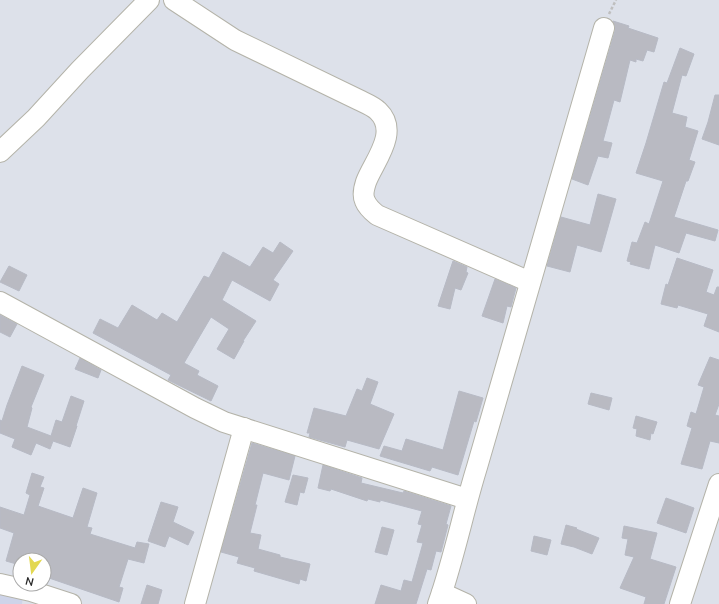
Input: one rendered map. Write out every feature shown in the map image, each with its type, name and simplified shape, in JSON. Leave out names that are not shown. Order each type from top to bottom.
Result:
[{"type":"street","points":[[0,152],[36,118],[80,70],[149,0]]},
{"type":"street","points":[[174,0],[235,40],[377,110],[385,120],[387,134],[384,145],[368,177],[363,194],[364,200],[377,215],[530,282]]},
{"type":"street","points":[[466,604],[440,599],[467,499],[517,333],[530,282],[604,28]]},
{"type":"street","points":[[0,302],[195,408],[224,422],[467,499]]},
{"type":"street","points":[[195,604],[244,428]]},
{"type":"street","points":[[680,604],[719,484]]},
{"type":"street","points":[[0,584],[30,598],[71,604]]},
{"type":"shaded area","points":[[0,589],[23,594],[22,604],[0,604]]},
{"type":"building","points":[[613,21],[629,26],[628,28],[658,38],[654,52],[647,50],[643,61],[636,59],[636,62],[630,60],[620,102],[614,100],[603,141],[612,143],[608,158],[598,156],[588,185],[572,179],[615,31]]},
{"type":"building","points":[[680,48],[694,54],[686,76],[682,75],[672,113],[687,117],[685,127],[698,131],[689,160],[695,162],[688,181],[686,181],[674,217],[718,230],[715,241],[686,233],[679,253],[655,245],[649,269],[630,264],[631,262],[627,261],[632,242],[637,243],[645,222],[649,224],[663,181],[636,173],[664,82],[667,83]]},
{"type":"building","points":[[715,95],[719,95],[719,145],[702,139]]},
{"type":"building","points":[[598,194],[616,199],[601,252],[577,245],[570,272],[547,266],[561,217],[590,225]]},
{"type":"building","points":[[280,242],[293,251],[273,280],[279,284],[270,301],[232,280],[222,300],[256,321],[243,341],[234,359],[217,349],[229,329],[211,317],[184,363],[199,371],[197,375],[218,386],[211,401],[168,380],[171,375],[93,333],[100,319],[118,328],[132,305],[157,320],[162,313],[177,322],[204,276],[209,278],[223,252],[250,267],[263,247],[273,253]]},
{"type":"building","points":[[677,258],[713,270],[706,292],[714,295],[717,287],[719,287],[719,332],[704,326],[708,314],[678,305],[677,308],[661,304],[666,284],[668,285]]},
{"type":"building","points":[[453,261],[467,267],[466,272],[468,273],[461,290],[455,288],[450,309],[438,306]]},
{"type":"building","points":[[9,266],[27,275],[19,291],[0,282]]},
{"type":"building","points":[[495,279],[516,288],[511,307],[507,306],[503,323],[482,316]]},
{"type":"building","points":[[0,315],[17,324],[10,337],[0,332]]},
{"type":"building","points":[[710,357],[719,360],[719,404],[715,415],[719,416],[719,443],[710,441],[702,469],[681,464],[692,428],[687,426],[691,412],[696,414],[704,387],[698,385]]},
{"type":"building","points":[[80,358],[101,370],[98,378],[75,369]]},
{"type":"building","points":[[22,366],[44,375],[31,407],[27,427],[51,436],[56,420],[62,422],[71,396],[84,401],[70,447],[53,441],[50,449],[36,443],[31,455],[12,447],[15,439],[0,433],[0,420],[2,421]]},
{"type":"building","points":[[367,378],[378,382],[370,404],[394,414],[379,449],[347,440],[345,447],[309,437],[310,433],[307,433],[314,408],[346,416],[357,389],[362,391]]},
{"type":"building","points":[[459,391],[483,398],[476,422],[474,421],[458,475],[432,467],[430,471],[380,456],[384,446],[402,451],[406,439],[443,450]]},
{"type":"building","points":[[591,393],[612,398],[609,410],[588,404]]},
{"type":"building","points":[[636,416],[657,422],[653,434],[651,433],[650,440],[636,436],[637,429],[633,428]]},
{"type":"building","points":[[252,443],[295,456],[289,480],[263,473],[250,533],[261,535],[258,549],[280,555],[280,557],[310,564],[306,581],[300,579],[299,584],[254,571],[255,568],[237,563],[239,557],[221,552]]},
{"type":"building","points":[[323,465],[362,478],[361,483],[403,493],[404,491],[451,506],[441,552],[436,551],[431,570],[427,569],[416,604],[375,604],[381,585],[401,591],[404,580],[412,582],[423,543],[417,542],[422,525],[418,524],[422,511],[380,500],[380,502],[368,499],[367,501],[331,489],[330,491],[318,488]]},
{"type":"building","points":[[32,473],[44,477],[40,487],[44,488],[38,506],[73,518],[83,488],[97,493],[87,527],[92,528],[90,534],[135,548],[137,542],[149,544],[144,563],[128,559],[119,587],[123,588],[119,602],[52,579],[52,552],[12,552],[12,563],[6,561],[14,533],[0,528],[0,507],[24,515],[30,495],[26,493]]},
{"type":"building","points":[[293,475],[308,478],[304,493],[300,492],[297,505],[285,502]]},
{"type":"building","points":[[666,498],[694,508],[686,533],[657,523]]},
{"type":"building","points":[[161,502],[178,507],[173,522],[194,532],[188,545],[169,536],[165,547],[148,541]]},
{"type":"building","points":[[566,525],[577,528],[576,529],[599,538],[592,554],[561,544]]},
{"type":"building","points":[[624,526],[657,533],[650,559],[676,567],[664,604],[644,604],[646,597],[620,588],[634,557],[625,555],[628,539],[622,538]]},
{"type":"building","points":[[382,527],[394,530],[387,555],[375,552]]},
{"type":"building","points":[[534,536],[551,540],[547,555],[531,551]]},
{"type":"building","points":[[147,585],[162,590],[158,604],[141,604]]}]
